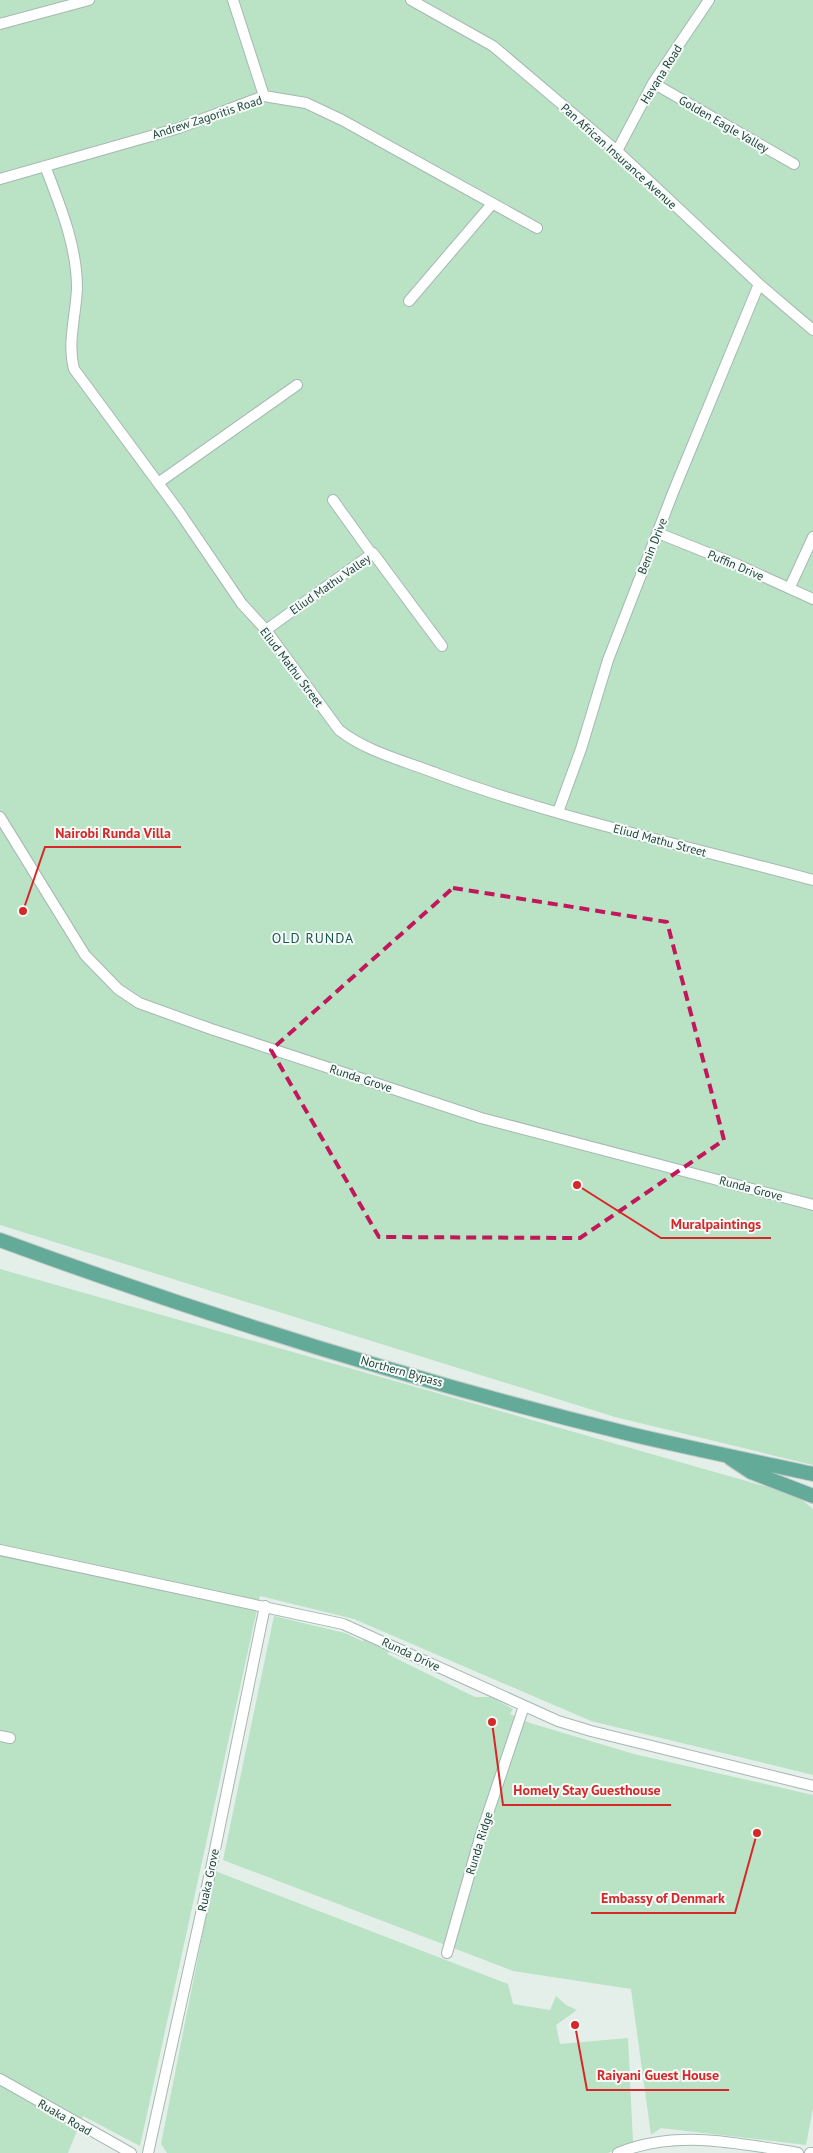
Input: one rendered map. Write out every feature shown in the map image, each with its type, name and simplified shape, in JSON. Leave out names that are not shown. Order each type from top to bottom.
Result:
[{"type":"main road","name":"Northern Bypass","points":[[0,1240],[305,1343],[406,1373],[625,1432],[813,1474]]},
{"type":"main road","points":[[726,1455],[750,1472],[813,1496]]},
{"type":"street","points":[[0,24],[88,0]]},
{"type":"street","points":[[233,0],[264,96]]},
{"type":"street","name":"Pan African Insurance Avenue","points":[[412,0],[493,46],[617,151],[759,284],[813,330]]},
{"type":"street","name":"Havana Road","points":[[617,151],[653,83],[708,0]]},
{"type":"street","name":"Golden Eagle Valley","points":[[653,83],[794,164]]},
{"type":"street","name":"Andrew Zagoritis Road","points":[[0,180],[179,128],[264,96],[306,103],[342,120],[537,228]]},
{"type":"street","name":"Eliud Mathu Street","points":[[45,166],[58,200],[75,256],[77,288],[70,355],[74,368],[158,483],[242,604],[266,630],[339,730],[354,742],[462,782],[648,838],[813,880]]},
{"type":"street","points":[[409,301],[492,204]]},
{"type":"street","name":"Benin Drive","points":[[558,812],[581,749],[608,660],[674,490],[759,284]]},
{"type":"street","points":[[158,483],[296,385]]},
{"type":"street","points":[[333,500],[371,553]]},
{"type":"street","name":"Puffin Drive","points":[[658,533],[813,599]]},
{"type":"street","points":[[790,588],[813,537]]},
{"type":"street","name":"Eliud Mathu Valley","points":[[266,630],[371,553],[374,554],[442,646]]},
{"type":"street","name":"Runda Grove","points":[[0,816],[85,955],[118,989],[139,1003],[211,1029],[481,1118],[813,1205]]},
{"type":"street","name":"Runda Drive","points":[[0,1550],[343,1624],[558,1721],[591,1731],[813,1786]]},
{"type":"street","name":"Ruaka Grove","points":[[148,2153],[212,1864],[265,1606]]},
{"type":"street","name":"Runda Ridge","points":[[446,1953],[481,1834],[524,1706]]},
{"type":"street","name":"Ruaka Road","points":[[0,2079],[131,2153]]},
{"type":"street","points":[[618,2153],[644,2144],[670,2140],[700,2139],[734,2142],[798,2153]]},
{"type":"highlighted area","points":[[453,888],[667,922],[724,1140],[580,1238],[379,1237],[271,1050]]},
{"type":"green space","points":[[0,0],[813,0],[813,1465],[615,1417],[0,1225]]},
{"type":"green space","points":[[0,1269],[796,1495],[813,1509],[813,1775],[591,1721],[354,1619],[260,1596],[140,2146],[83,2116],[68,2153],[0,2153]]},
{"type":"green space","points":[[274,1616],[345,1633],[362,1641],[367,1639],[390,1651],[387,1654],[475,1697],[491,1697],[513,1709],[510,1714],[530,1723],[634,1754],[813,1795],[813,2108],[806,2145],[661,2128],[651,2135],[631,1989],[513,1971],[223,1860]]},
{"type":"green space","points":[[215,1871],[508,1984],[513,2004],[550,2010],[556,1996],[566,2005],[577,2010],[556,2025],[560,2044],[628,2038],[633,2142],[608,2153],[167,2153],[161,2144]]},
{"type":"place","name":"Nairobi Runda Villa","points":[[23,911]]},
{"type":"place","name":"Muralpaintings","points":[[577,1185]]},
{"type":"place","name":"Homely Stay Guesthouse","points":[[492,1722]]},
{"type":"place","name":"Embassy of Denmark","points":[[757,1833]]},
{"type":"place","name":"Raiyani Guest House","points":[[575,2025]]},
{"type":"district","name":"OLD RUNDA","points":[[313,938]]}]
